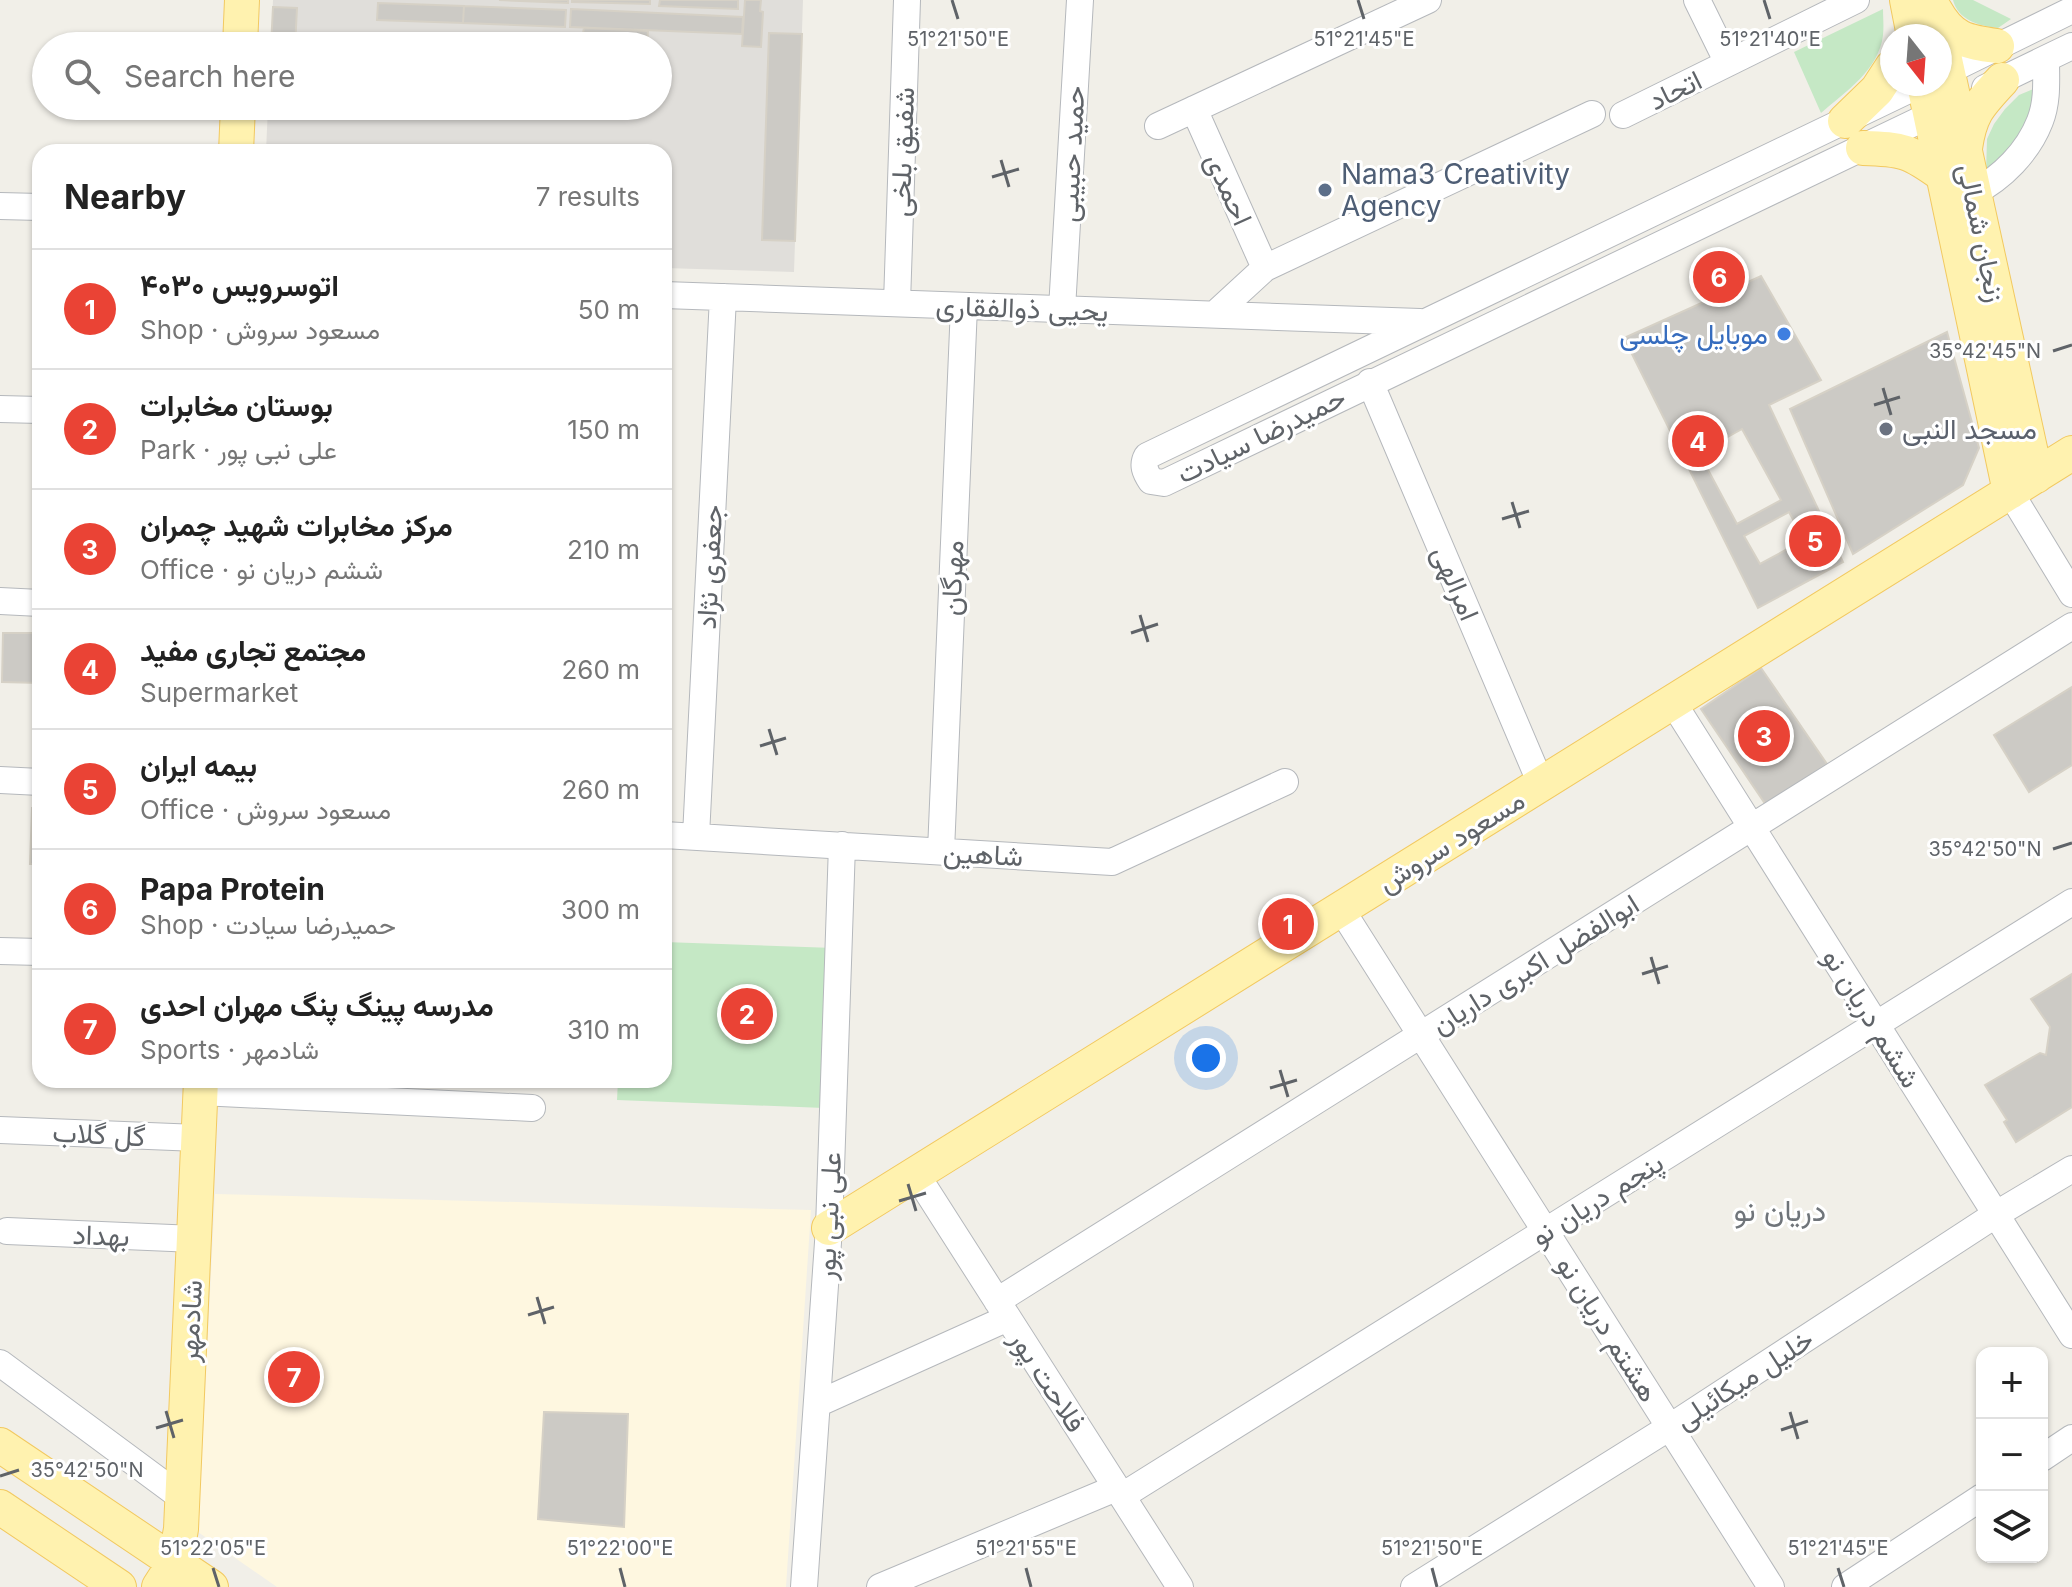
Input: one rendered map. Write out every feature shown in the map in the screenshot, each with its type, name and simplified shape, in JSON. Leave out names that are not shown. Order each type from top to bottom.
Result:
[{"type":"main road","points":[[241,32],[242,0]]},
{"type":"main road","points":[[1923,22],[1943,25],[1956,37],[1975,44],[1997,46]]},
{"type":"main road","points":[[1880,85],[1841,135],[1908,152],[1923,160],[1954,164],[1976,109],[2002,80]]},
{"type":"main road","name":"زنجان شمالی","points":[[1938,96],[2023,484]]},
{"type":"main road","points":[[236,144],[237,120]]},
{"type":"main road","name":"زنجان شمالی","points":[[1954,164],[1973,193],[2023,484]]},
{"type":"main road","name":"مسعود سروش","points":[[829,1228],[2072,453]]},
{"type":"main road","name":"شادمهر","points":[[167,1574],[181,1529],[201,1088]]},
{"type":"main road","points":[[0,1445],[167,1574],[211,1587]]},
{"type":"main road","points":[[0,1507],[119,1587]]},
{"type":"street","points":[[235,0],[242,0]]},
{"type":"street","name":"شفیق بلخی","points":[[897,303],[907,0]]},
{"type":"street","name":"حمید حبیبی","points":[[1062,309],[1080,0]]},
{"type":"street","points":[[1158,126],[1428,0]]},
{"type":"street","points":[[1697,0],[1728,63]]},
{"type":"street","name":"اتحاد","points":[[1623,115],[1856,0]]},
{"type":"street","points":[[1952,78],[1997,46],[2072,10]]},
{"type":"street","points":[[1952,87],[2002,80],[2072,46]]},
{"type":"street","points":[[1973,193],[1991,184],[2011,165],[2037,128],[2045,97],[2046,59]]},
{"type":"street","name":"حمیدرضا سیادت","points":[[1426,323],[1922,96]]},
{"type":"street","name":"احمدی","points":[[1194,109],[1265,268]]},
{"type":"street","points":[[1215,314],[1265,268],[1592,114]]},
{"type":"street","name":"حمیدرضا سیادت","points":[[1384,331],[1147,456],[1144,465],[1146,474],[1151,481],[1164,483],[1829,165],[1841,135]]},
{"type":"street","points":[[0,206],[32,207]]},
{"type":"street","name":"یحیی ذوالفقاری","points":[[672,295],[1215,314],[1384,331],[1426,323]]},
{"type":"street","name":"جعفری نژاد","points":[[696,836],[723,297]]},
{"type":"street","name":"مهرگان","points":[[941,851],[964,306]]},
{"type":"street","name":"امرالهی","points":[[1370,382],[1541,784]]},
{"type":"street","points":[[0,409],[32,410]]},
{"type":"street","points":[[2023,484],[2072,594]]},
{"type":"street","points":[[0,601],[32,603]]},
{"type":"street","name":"ابوالفضل اکبری داریان","points":[[817,1404],[1002,1310],[1421,1035],[2072,626]]},
{"type":"street","name":"ششم دریان‌ نو","points":[[1672,701],[1995,1215],[2068,1319]]},
{"type":"street","points":[[0,780],[32,782]]},
{"type":"street","name":"شاهین","points":[[672,835],[1112,862],[1285,782]]},
{"type":"street","name":"علی نبی پور","points":[[804,1587],[829,1228],[842,845]]},
{"type":"street","name":"پنجم دریان‌ نو","points":[[880,1587],[1119,1492],[1546,1231],[2072,902]]},
{"type":"street","name":"هشتم دریان‌ نو","points":[[1341,909],[1771,1587]]},
{"type":"street","points":[[0,951],[32,952]]},
{"type":"street","points":[[231,1088],[532,1108]]},
{"type":"street","name":"گل گلاب","points":[[0,1130],[198,1138]]},
{"type":"street","name":"خلیل میکائیلی","points":[[1414,1587],[1670,1427],[1995,1215],[2072,1169]]},
{"type":"street","name":"فلاحت پور","points":[[916,1174],[1180,1587]]},
{"type":"street","name":"بهداد","points":[[7,1231],[195,1239]]},
{"type":"street","points":[[0,1363],[181,1497]]},
{"type":"street","points":[[2048,1454],[2072,1438]]},
{"type":"street","points":[[1845,1587],[1976,1501]]},
{"type":"shaded area","points":[[273,0],[803,0],[794,272],[672,268],[672,144],[266,144],[267,120],[672,120],[672,32],[272,32]]},
{"type":"shaded area","points":[[215,1194],[811,1210],[786,1587],[277,1587],[198,1532]]},
{"type":"green space","points":[[1953,0],[1973,0],[2011,19],[1998,28],[1977,24],[1959,13]]},
{"type":"green space","points":[[1883,9],[1880,47],[1875,59],[1851,88],[1821,113],[1794,52]]},
{"type":"green space","points":[[2038,87],[2035,114],[2010,153],[1986,173],[1987,139],[1994,124],[2019,95]]},
{"type":"green space","points":[[672,942],[834,948],[824,1108],[617,1100],[618,1088],[672,1088]]},
{"type":"building","points":[[499,0],[568,0],[568,3]]},
{"type":"building","points":[[650,0],[650,4],[572,2]]},
{"type":"building","points":[[660,0],[738,0],[738,9],[659,6]]},
{"type":"building","points":[[745,0],[761,0],[761,47],[742,46]]},
{"type":"building","points":[[378,3],[464,6],[463,23],[377,20]]},
{"type":"building","points":[[464,6],[566,10],[565,27],[463,23]]},
{"type":"building","points":[[273,7],[297,8],[296,32],[272,32]]},
{"type":"building","points":[[571,9],[743,17],[742,34],[570,27]]},
{"type":"building","points":[[584,28],[648,31],[648,32],[583,32]]},
{"type":"building","points":[[769,33],[802,34],[795,241],[762,240]]},
{"type":"building","points":[[1761,276],[1821,380],[1769,405],[1843,562],[1758,608],[1624,338]],"holes":[[[1742,429],[1781,500],[1737,524],[1699,453]],[[1789,512],[1804,540],[1760,564],[1744,536]]]},
{"type":"building","name":"مسجد النبی","points":[[1947,332],[1979,448],[1963,485],[1853,554],[1790,409]]},
{"type":"building","points":[[3,633],[32,633],[32,683],[2,682]]},
{"type":"building","points":[[1761,668],[1827,764],[1766,805],[1701,709]]},
{"type":"building","points":[[2072,687],[2072,765],[2029,792],[1994,735]]},
{"type":"building","points":[[32,808],[32,864],[30,864]]},
{"type":"building","points":[[2072,974],[2072,1107],[2016,1142],[2004,1122],[2007,1120],[1985,1085],[2040,1053],[2046,1055],[2050,1027],[2031,999]]},
{"type":"building","points":[[544,1412],[628,1414],[624,1527],[538,1519]]},
{"type":"place","name":"Nama3 Creativity Agency","points":[[1325,190]]},
{"type":"place","name":"Papa Protein","points":[[1719,277]]},
{"type":"place","name":"موبایل چلسی","points":[[1784,334]]},
{"type":"place","name":"مسجد النبی","points":[[1886,429]]},
{"type":"place","name":"مجتمع تجاری مفید","points":[[1698,441]]},
{"type":"place","name":"بیمه ایران","points":[[1815,541]]},
{"type":"place","name":"مرکز مخابرات شهید چمران","points":[[1764,736]]},
{"type":"place","name":"اتوسرویس ۴۰۳۰","points":[[1288,924]]},
{"type":"place","name":"بوستان مخابرات","points":[[747,1014]]},
{"type":"place","name":"مدرسه پینگ پنگ مهران احدی","points":[[294,1377]]},
{"type":"district","name":"دریان نو","points":[[1780,1211]]}]
